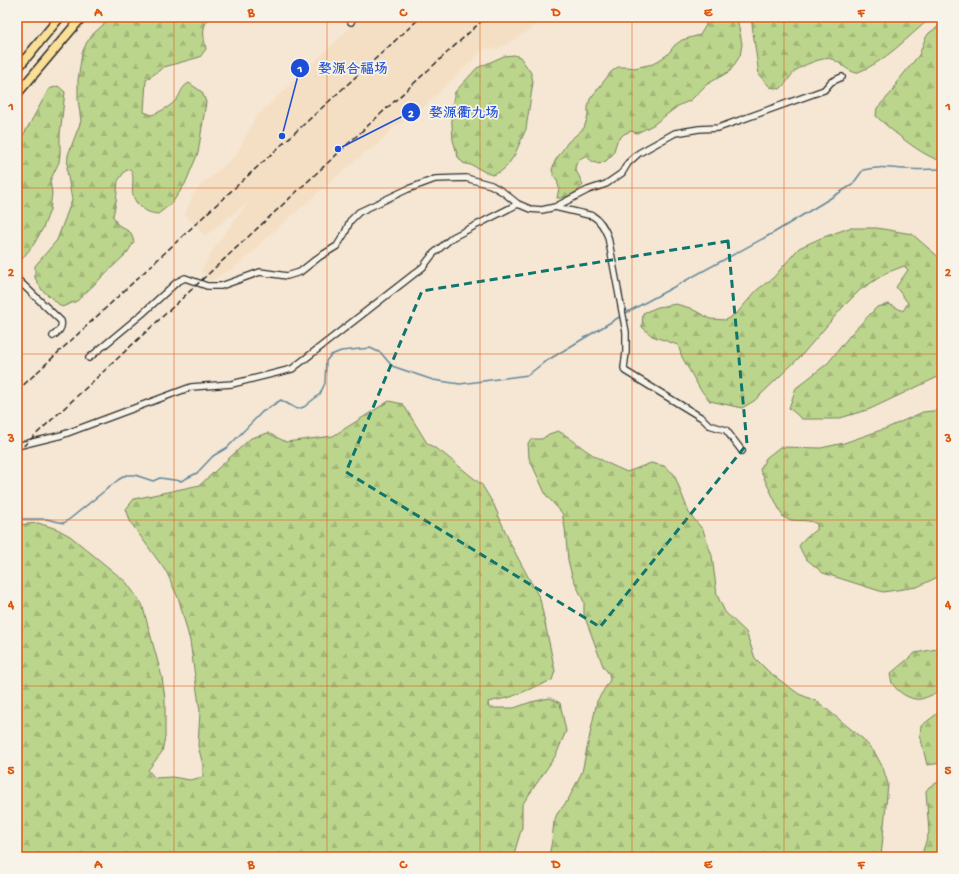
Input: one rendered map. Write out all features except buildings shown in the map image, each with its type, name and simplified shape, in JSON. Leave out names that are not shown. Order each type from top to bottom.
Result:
[{"type":"highway","points":[[17,69],[60,17]]},
{"type":"highway","points":[[17,94],[78,18]]},
{"type":"street","points":[[89,358],[142,314],[177,282],[185,278],[207,286],[221,286],[260,272],[287,276],[300,272],[319,257],[337,246],[350,221],[359,212],[422,183],[435,179],[466,178],[492,185],[518,204],[530,209],[542,210],[555,207],[588,190],[606,184],[622,173],[628,163],[639,154],[675,133],[699,129],[718,128],[824,90],[831,82],[842,77]]},
{"type":"street","points":[[17,446],[62,435],[191,387],[232,384],[283,372],[292,368],[423,267],[433,254],[453,237],[518,204]]},
{"type":"street","points":[[555,207],[593,216],[601,222],[605,229],[608,237],[626,332],[625,371],[702,418],[709,425],[726,430],[742,451]]},
{"type":"street","points":[[17,279],[61,321],[62,324],[60,330],[53,336]]},
{"type":"highlighted area","points":[[728,241],[747,444],[600,627],[346,472],[422,291]]},
{"type":"shaded area","points":[[359,17],[547,17],[525,33],[498,49],[485,48],[412,118],[395,126],[377,145],[364,153],[258,245],[256,249],[233,269],[223,273],[211,281],[201,271],[214,248],[248,202],[205,236],[185,214],[193,195],[199,187],[236,155],[255,118],[352,26]]},
{"type":"green space","points":[[112,17],[211,17],[205,24],[204,36],[206,49],[200,57],[164,67],[146,80],[144,112],[152,115],[165,109],[174,102],[184,87],[189,83],[202,92],[206,102],[198,153],[185,184],[172,203],[158,214],[147,211],[136,202],[133,192],[132,173],[130,169],[125,171],[118,181],[113,216],[117,224],[131,233],[134,242],[127,253],[77,301],[62,307],[42,290],[35,278],[35,266],[57,240],[72,200],[67,171],[68,155],[81,121],[78,99],[78,80],[82,53],[87,42],[94,33]]},
{"type":"green space","points":[[705,17],[737,17],[742,44],[740,56],[730,71],[706,85],[691,100],[678,106],[653,125],[637,133],[631,131],[624,134],[617,141],[613,154],[606,161],[599,164],[593,162],[586,156],[581,158],[577,162],[575,169],[583,185],[572,194],[557,198],[559,188],[552,170],[555,161],[568,142],[584,128],[588,116],[590,99],[611,72],[618,67],[634,68],[653,64],[667,55],[675,45],[682,40],[700,35],[706,25]]},
{"type":"green space","points":[[751,17],[932,17],[887,56],[867,68],[856,73],[832,59],[828,58],[818,60],[807,64],[794,72],[780,89],[770,87],[759,75]]},
{"type":"green space","points":[[942,24],[942,161],[917,149],[876,116],[877,108],[893,91],[897,82],[919,55],[929,33]]},
{"type":"green space","points":[[514,55],[520,57],[531,73],[533,82],[526,129],[514,156],[506,167],[500,172],[492,175],[474,166],[463,163],[458,157],[453,140],[451,109],[455,92],[477,68],[504,56]]},
{"type":"green space","points":[[58,86],[65,92],[60,134],[59,162],[50,181],[52,193],[50,210],[43,228],[34,244],[22,259],[17,257],[17,142],[24,134],[49,89]]},
{"type":"green space","points":[[849,228],[877,228],[912,234],[942,260],[942,375],[870,409],[837,419],[802,419],[789,408],[796,388],[828,363],[851,334],[877,307],[889,304],[903,311],[908,303],[896,287],[908,270],[904,266],[886,273],[860,290],[842,308],[801,356],[754,401],[742,408],[710,401],[700,389],[682,357],[678,345],[652,336],[642,327],[643,313],[658,307],[676,304],[690,308],[710,319],[726,320],[737,313],[757,290],[773,278],[799,248]]},
{"type":"green space","points":[[389,401],[403,404],[427,443],[444,454],[482,485],[494,505],[511,545],[540,599],[555,671],[552,680],[511,697],[488,702],[489,708],[514,708],[531,702],[550,698],[560,703],[566,731],[556,755],[522,805],[522,827],[513,857],[17,857],[17,525],[38,523],[57,529],[70,536],[126,582],[142,604],[162,677],[165,699],[165,737],[162,752],[148,770],[155,778],[172,777],[190,780],[203,777],[203,765],[198,746],[200,712],[190,641],[179,600],[167,573],[131,523],[126,509],[134,499],[200,485],[251,438],[268,433],[286,442],[333,436]]},
{"type":"green space","points":[[942,410],[942,575],[917,587],[883,592],[823,573],[805,558],[799,546],[805,538],[817,529],[817,524],[808,521],[791,520],[783,517],[760,470],[766,458],[780,447],[821,448],[844,443],[887,428],[923,412]]},
{"type":"green space","points":[[558,431],[597,457],[627,472],[651,463],[664,466],[674,474],[689,513],[703,530],[712,556],[717,595],[725,612],[746,632],[755,658],[769,672],[799,694],[818,702],[863,739],[875,753],[883,768],[888,784],[881,857],[549,857],[554,822],[557,814],[568,800],[582,772],[597,701],[610,680],[609,674],[603,666],[584,615],[584,602],[572,576],[568,560],[562,513],[546,495],[529,458],[528,443],[532,439],[542,439],[549,434]]},
{"type":"green space","points":[[942,648],[942,692],[921,699],[913,699],[897,690],[892,683],[890,674],[915,653]]},
{"type":"green space","points":[[942,710],[942,763],[927,765],[920,735],[921,726]]},
{"type":"green space","points":[[942,780],[942,857],[921,857],[929,832],[926,791],[929,787]]},
{"type":"waterway","points":[[624,314],[775,232],[852,185],[863,170],[879,168],[942,169]]},
{"type":"waterway","points":[[17,519],[46,519],[64,523],[126,475],[135,475],[153,481],[160,478],[181,481],[197,473],[213,456],[228,447],[262,412],[281,400],[297,409],[304,407],[320,394],[325,383],[326,361],[331,355],[341,351],[370,348],[381,353],[392,366],[433,380],[460,384],[528,375],[543,363],[621,316]]},
{"type":"railway","points":[[17,391],[217,204],[421,17]]},
{"type":"railway","points":[[17,452],[486,17]]},
{"type":"place","name":"婺源合福场","points":[[282,136]]},
{"type":"place","name":"婺源衢九场","points":[[338,149]]}]
